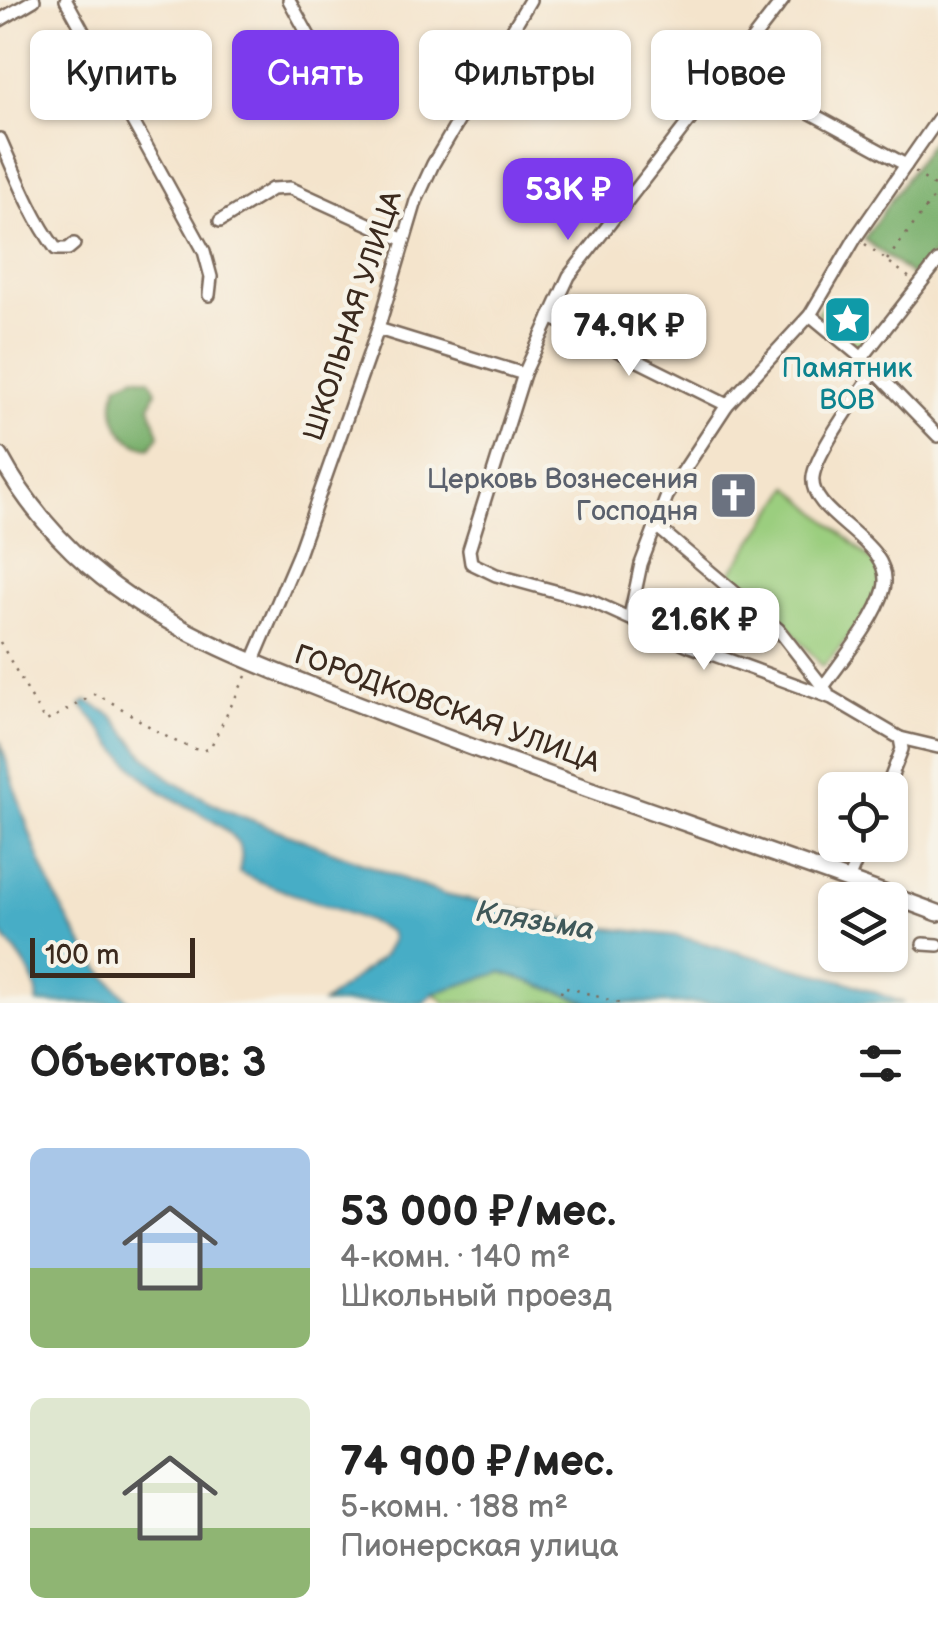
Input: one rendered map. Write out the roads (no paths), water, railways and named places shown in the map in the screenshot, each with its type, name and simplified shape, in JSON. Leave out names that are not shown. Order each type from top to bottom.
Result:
[{"type":"main road","name":"ГОРОДКОВСКАЯ УЛИЦА","points":[[0,456],[52,529],[101,577],[160,616],[252,662],[461,745],[938,913]]},
{"type":"street","points":[[0,20],[34,0]]},
{"type":"street","points":[[66,0],[204,250],[211,277],[209,295]]},
{"type":"street","points":[[288,0],[305,30]]},
{"type":"street","name":"ШКОЛЬНАЯ УЛИЦА","points":[[252,662],[298,554],[378,329],[416,201],[433,164],[530,0]]},
{"type":"street","points":[[761,30],[784,0]]},
{"type":"street","points":[[821,119],[906,165]]},
{"type":"street","points":[[630,616],[640,564],[668,496],[727,405],[810,315],[856,236],[938,119]]},
{"type":"street","points":[[690,120],[568,276],[524,374],[468,550],[471,564],[591,600],[690,646],[832,698],[900,738],[938,747]]},
{"type":"street","points":[[0,139],[25,198],[48,238],[56,249],[68,249],[74,244]]},
{"type":"street","points":[[220,222],[272,189],[290,188],[404,240]]},
{"type":"street","points":[[862,358],[938,261]]},
{"type":"street","points":[[810,315],[862,358],[938,436]]},
{"type":"street","points":[[550,317],[727,405]]},
{"type":"street","points":[[378,329],[524,374]]},
{"type":"street","points":[[823,687],[884,590],[886,577],[875,553],[818,497],[812,483],[813,473],[834,433],[874,371]]},
{"type":"street","points":[[655,525],[778,629],[832,698]]},
{"type":"street","points":[[893,772],[902,749],[900,738]]},
{"type":"street","points":[[848,880],[856,862]]},
{"type":"street","points":[[922,944],[938,945]]},
{"type":"water","name":"Клязьма","points":[[87,701],[113,716],[144,755],[172,781],[226,810],[445,895],[606,928],[678,936],[847,982],[904,1003],[591,1003],[502,972],[434,993],[423,1003],[323,1003],[382,957],[392,939],[390,932],[239,872],[241,853],[229,833],[144,778],[81,705]]},
{"type":"water","points":[[0,740],[28,827],[63,911],[99,968],[131,1003],[37,1003],[31,975],[0,932]]},
{"type":"place","name":"Памятник ВОВ","points":[[847,320]]},
{"type":"place","name":"Церковь Вознесения Господня","points":[[733,495]]}]
